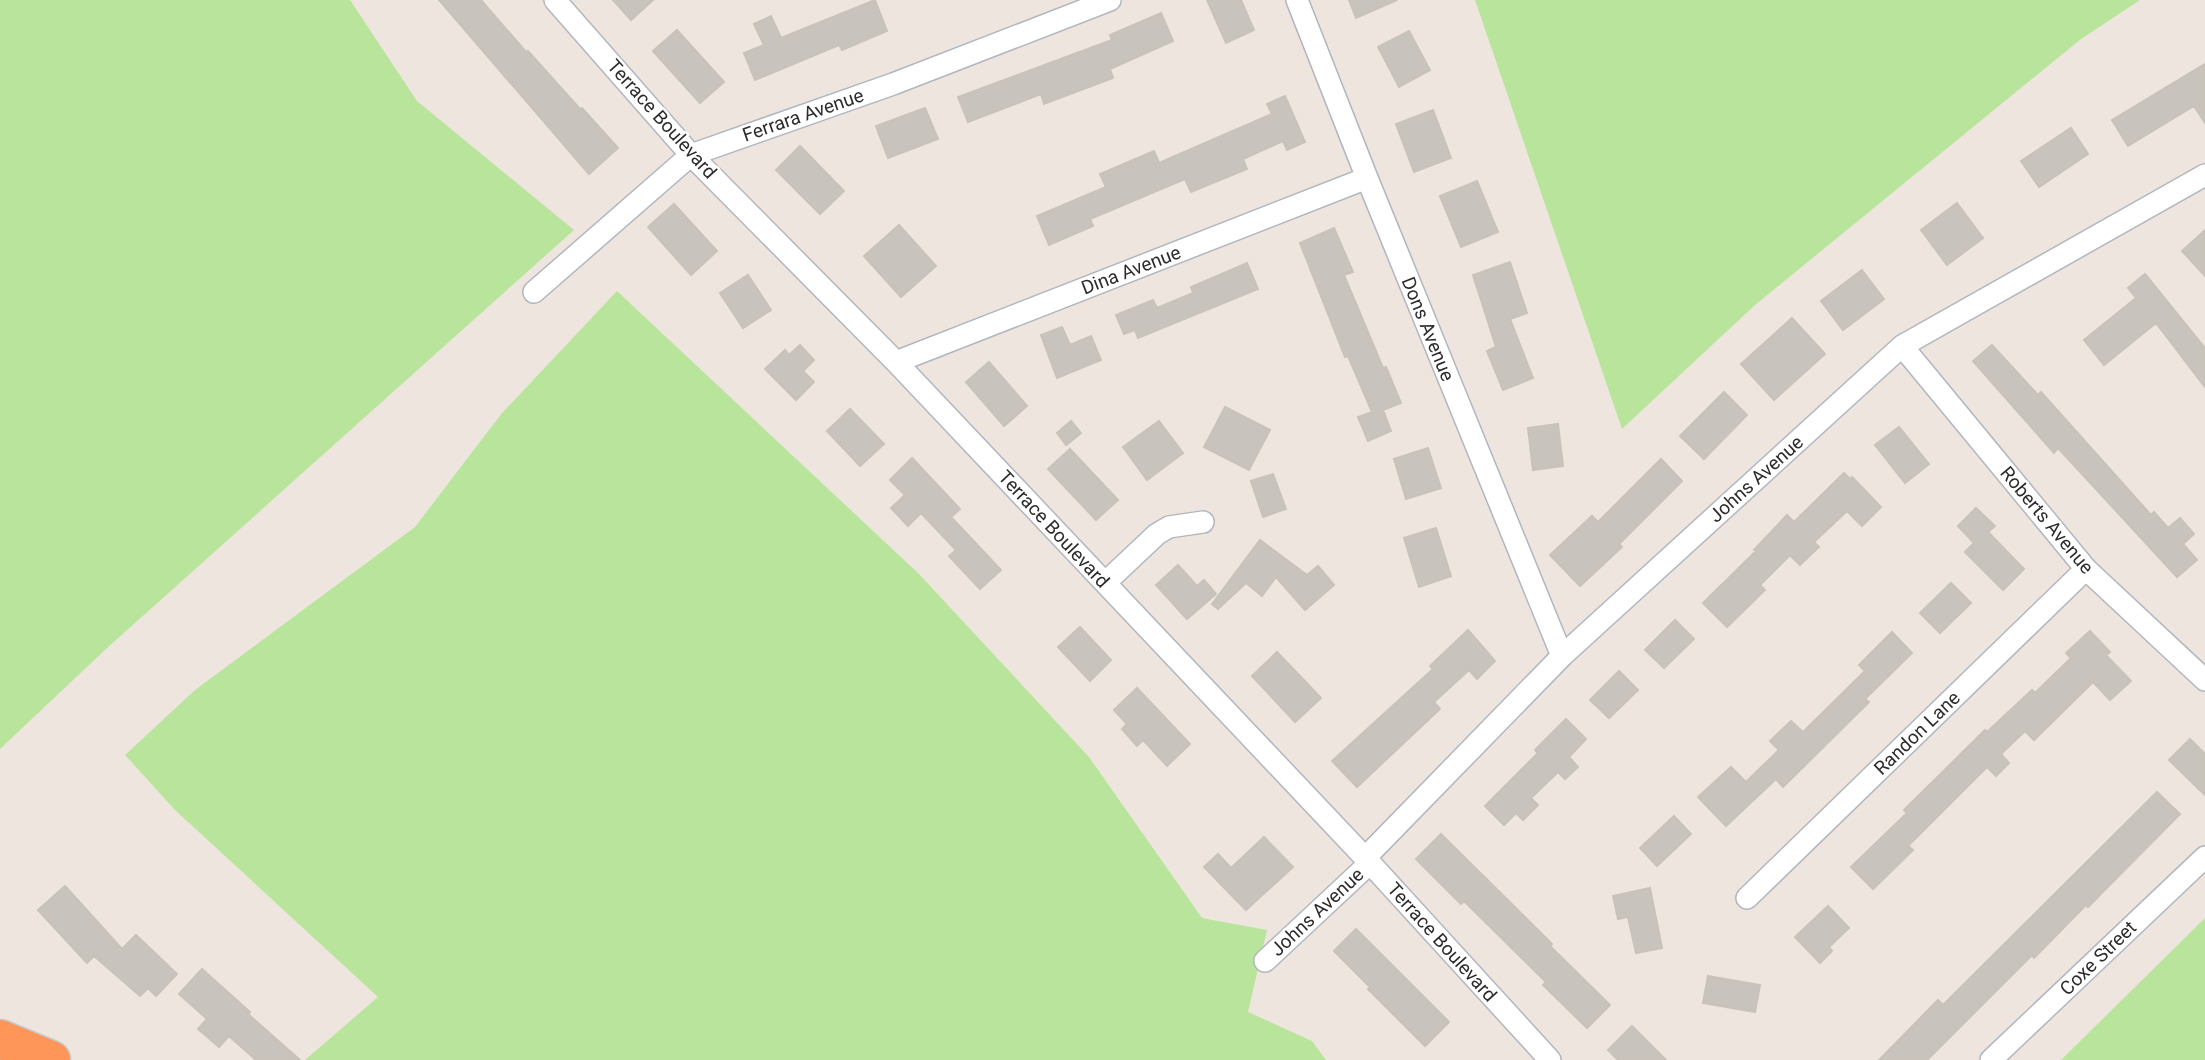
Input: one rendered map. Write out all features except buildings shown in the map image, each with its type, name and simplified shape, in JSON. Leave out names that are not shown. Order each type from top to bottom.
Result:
[{"type":"highway","points":[[0,1039],[51,1060]]},
{"type":"street","name":"Terrace Boulevard","points":[[555,0],[691,155],[896,362],[1367,860],[1550,1060]]},
{"type":"street","name":"Ferrara Avenue","points":[[534,292],[691,155],[893,84],[1110,0]]},
{"type":"street","name":"Dons Avenue","points":[[1297,0],[1562,656]]},
{"type":"street","name":"Johns Avenue","points":[[1265,961],[1367,860],[1562,656],[1902,346],[2205,175]]},
{"type":"street","name":"Dina Avenue","points":[[896,362],[1367,178]]},
{"type":"street","name":"Roberts Avenue","points":[[1902,346],[2087,569],[2205,680]]},
{"type":"street","points":[[1105,583],[1168,527],[1203,522]]},
{"type":"street","name":"Randon Lane","points":[[1747,898],[2087,569]]},
{"type":"street","name":"Coxe Street","points":[[1992,1060],[2205,856]]},
{"type":"green space","points":[[0,0],[350,0],[417,101],[574,230],[107,648],[0,749]]},
{"type":"green space","points":[[1475,0],[2140,0],[2081,39],[1755,305],[1622,429]]},
{"type":"green space","points":[[617,291],[919,574],[1089,757],[1202,918],[1267,930],[1248,1012],[1312,1041],[1326,1060],[305,1060],[378,997],[175,810],[125,755],[195,690],[415,527],[502,413]]},
{"type":"green space","points":[[2205,918],[2205,1060],[2061,1060]]}]
